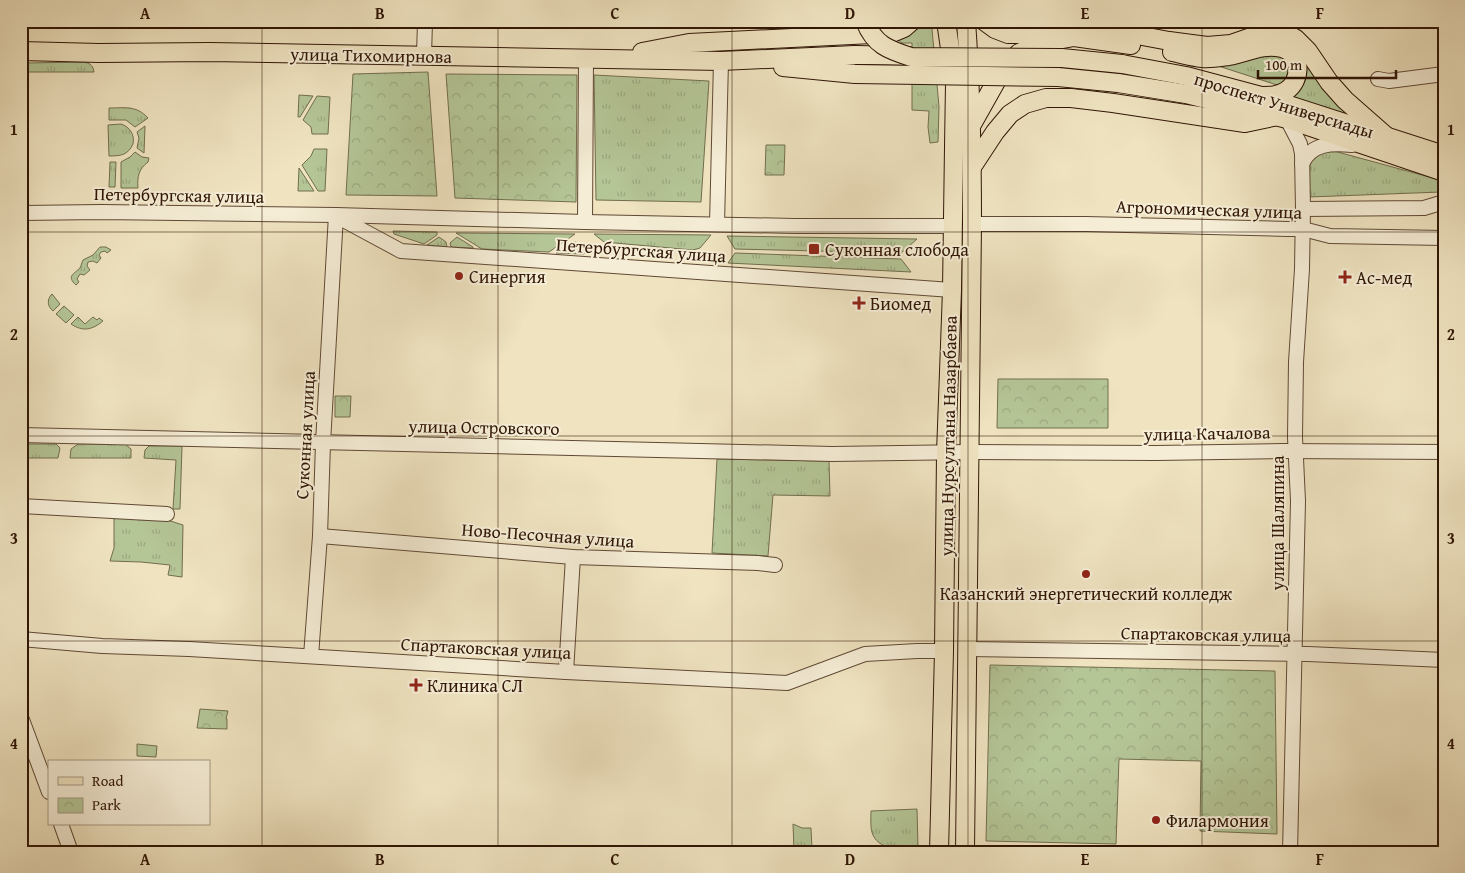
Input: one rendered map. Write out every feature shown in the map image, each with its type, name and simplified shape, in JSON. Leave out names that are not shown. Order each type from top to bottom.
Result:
[{"type":"main road","points":[[865,21],[872,36],[881,45],[892,51],[911,56]]},
{"type":"main road","points":[[611,59],[689,43],[892,32],[904,28],[912,21]]},
{"type":"main road","name":"улица Нурсултана Назарбаева","points":[[939,852],[946,453],[953,226],[954,83],[946,21]]},
{"type":"main road","name":"улица Нурсултана Назарбаева","points":[[965,852],[972,224],[971,126],[966,21]]},
{"type":"main road","points":[[984,21],[995,29],[1008,34],[1028,34],[1089,26],[1207,46],[1230,44],[1281,26],[1284,32],[1291,35],[1308,51],[1329,82],[1345,100],[1386,136]]},
{"type":"main road","points":[[971,126],[1003,69],[1019,53],[1040,43],[1074,36],[1202,58],[1230,56],[1257,48],[1283,48],[1294,57],[1297,65],[1297,76],[1294,84],[1280,94],[1260,96]]},
{"type":"main road","name":"улица Тихомирнова","points":[[21,50],[99,53],[210,52],[721,61]]},
{"type":"main road","name":"проспект Универсиады","points":[[721,61],[855,55],[1062,58],[1122,64],[1186,76],[1260,96],[1444,155]]},
{"type":"main road","name":"проспект Универсиады","points":[[721,61],[855,74],[1058,77],[1118,83],[1186,94],[1281,118],[1444,172]]},
{"type":"main road","points":[[972,167],[995,132],[1010,114],[1025,104],[1046,98],[1071,98],[1113,103],[1245,123],[1281,118]]},
{"type":"street","points":[[424,56],[425,21]]},
{"type":"street","points":[[585,222],[586,59]]},
{"type":"street","points":[[717,224],[721,61]]},
{"type":"street","points":[[1378,79],[1388,81],[1444,74]]},
{"type":"street","name":"улица Шаляпина","points":[[1281,118],[1300,144],[1303,209],[1302,269],[1296,362],[1295,437],[1298,501],[1290,852]]},
{"type":"street","points":[[1302,164],[1305,156],[1321,146],[1362,145]]},
{"type":"street","points":[[1303,209],[1424,208],[1444,202]]},
{"type":"street","name":"Петербургская улица","points":[[21,212],[336,215],[585,222],[953,226]]},
{"type":"street","name":"Петербургская улица","points":[[336,215],[401,251],[952,290]]},
{"type":"street","name":"Суконная улица","points":[[311,656],[320,536],[323,443],[336,215]]},
{"type":"street","name":"Агрономическая улица","points":[[972,224],[1086,224],[1303,229],[1330,236],[1444,238]]},
{"type":"street","name":"улица Островского","points":[[21,435],[832,454],[970,452]]},
{"type":"street","name":"улица Качалова","points":[[970,452],[1444,452]]},
{"type":"street","points":[[21,506],[167,514]]},
{"type":"street","name":"Ново-Песочная улица","points":[[320,536],[573,557],[775,565]]},
{"type":"street","points":[[566,672],[573,557]]},
{"type":"street","name":"Спартаковская улица","points":[[21,639],[102,646],[189,649],[566,672],[787,683],[865,654],[944,651]]},
{"type":"street","name":"Спартаковская улица","points":[[968,649],[1295,654],[1444,660]]},
{"type":"street","points":[[21,718],[48,789]]},
{"type":"street","points":[[62,826],[71,852]]},
{"type":"green space","points":[[918,21],[931,21],[939,107],[938,142],[930,143],[929,111],[912,110],[912,43],[902,43],[891,34]]},
{"type":"green space","points":[[1282,52],[1294,66],[1285,86],[1203,61]]},
{"type":"green space","points":[[1302,55],[1362,124],[1284,97]]},
{"type":"green space","points":[[85,62],[93,68],[94,72],[21,72],[21,67],[26,63]]},
{"type":"green space","points":[[428,72],[437,196],[346,195],[353,74]]},
{"type":"green space","points":[[446,74],[577,75],[576,202],[455,198]]},
{"type":"green space","points":[[594,75],[709,81],[701,202],[596,200]]},
{"type":"green space","points":[[299,95],[313,96],[300,117],[298,117]]},
{"type":"green space","points":[[317,96],[330,97],[328,134],[312,134],[311,127],[303,120]]},
{"type":"green space","points":[[109,108],[135,109],[148,118],[135,127],[126,120],[109,120]]},
{"type":"green space","points":[[121,124],[131,132],[133,144],[129,151],[124,154],[109,156],[108,125]]},
{"type":"green space","points":[[145,126],[144,153],[137,148],[139,138],[137,132]]},
{"type":"green space","points":[[766,145],[785,145],[784,175],[765,175]]},
{"type":"green space","points":[[1323,148],[1444,181],[1444,190],[1441,192],[1309,197],[1310,159]]},
{"type":"green space","points":[[314,149],[327,149],[325,191],[318,191],[302,165],[311,156]]},
{"type":"green space","points":[[135,152],[142,157],[149,158],[139,173],[138,188],[121,188],[121,162]]},
{"type":"green space","points":[[110,162],[116,162],[115,187],[109,187]]},
{"type":"green space","points":[[299,168],[314,191],[298,191]]},
{"type":"green space","points":[[393,231],[437,232],[437,235],[424,244],[394,234]]},
{"type":"green space","points":[[456,233],[575,234],[549,252],[482,249]]},
{"type":"green space","points":[[594,234],[711,235],[700,248],[693,250],[604,242]]},
{"type":"green space","points":[[727,236],[917,239],[901,253],[735,249]]},
{"type":"green space","points":[[439,237],[446,242],[447,247],[427,245]]},
{"type":"green space","points":[[457,237],[473,248],[451,247],[450,243]]},
{"type":"green space","points":[[576,242],[579,246],[584,246],[584,254],[556,253]]},
{"type":"green space","points":[[100,247],[106,247],[111,250],[107,253],[105,251],[101,252],[99,255],[101,258],[97,263],[93,261],[88,262],[87,266],[90,270],[84,275],[80,274],[77,279],[79,282],[76,285],[71,277],[72,275],[80,268],[83,260],[93,255]]},
{"type":"green space","points":[[735,253],[901,259],[911,272],[728,263]]},
{"type":"green space","points":[[52,294],[60,304],[53,311],[48,303]]},
{"type":"green space","points":[[64,306],[74,315],[66,323],[56,314]]},
{"type":"green space","points":[[78,317],[85,324],[93,317],[103,321],[91,328],[83,329],[71,324]]},
{"type":"green space","points":[[998,379],[1108,379],[1108,428],[997,428]]},
{"type":"green space","points":[[335,396],[351,396],[350,417],[335,417]]},
{"type":"green space","points":[[21,444],[56,444],[60,448],[58,458],[21,458]]},
{"type":"green space","points":[[78,444],[125,444],[131,449],[131,458],[70,458],[71,449]]},
{"type":"green space","points":[[149,446],[182,446],[180,509],[173,509],[176,460],[144,458],[145,450]]},
{"type":"green space","points":[[717,459],[829,461],[830,496],[773,495],[768,556],[712,553]]},
{"type":"green space","points":[[114,518],[161,518],[183,525],[182,577],[168,575],[170,565],[110,561],[114,548]]},
{"type":"green space","points":[[990,665],[1275,671],[1277,834],[1200,831],[1201,761],[1119,759],[1116,844],[986,841]]},
{"type":"green space","points":[[200,709],[228,711],[226,719],[227,729],[197,728]]},
{"type":"green space","points":[[137,744],[157,746],[156,757],[137,756]]},
{"type":"green space","points":[[917,809],[918,848],[887,847],[881,844],[873,835],[871,830],[871,811]]},
{"type":"green space","points":[[793,824],[802,828],[811,828],[811,852],[795,852]]},
{"type":"green space","points":[[828,847],[855,847],[862,852],[828,852]]},
{"type":"place","name":"Суконная слобода","points":[[814,249]]},
{"type":"place","name":"Синергия","points":[[459,276]]},
{"type":"place","name":"Ас-мед","points":[[1345,277]]},
{"type":"place","name":"Биомед","points":[[859,303]]},
{"type":"place","name":"Казанский энергетический колледж","points":[[1086,574]]},
{"type":"place","name":"Клиника СЛ","points":[[416,685]]},
{"type":"place","name":"Филармония","points":[[1156,820]]}]
